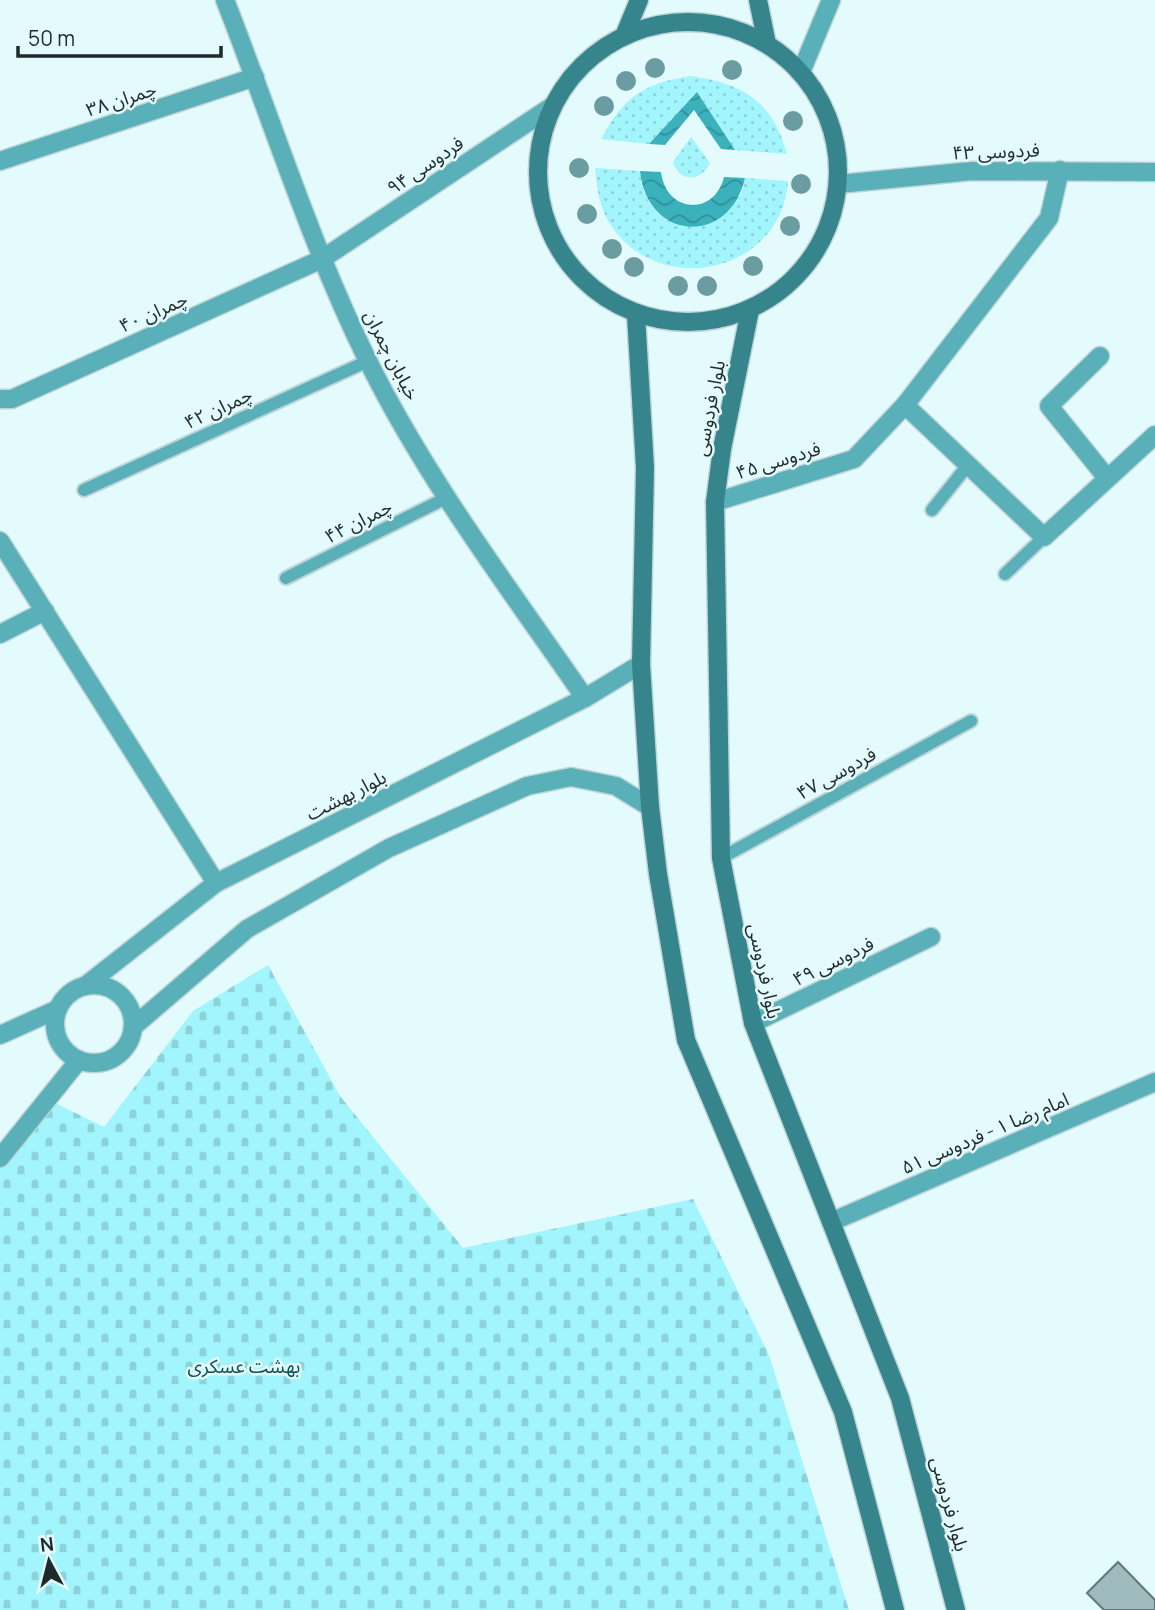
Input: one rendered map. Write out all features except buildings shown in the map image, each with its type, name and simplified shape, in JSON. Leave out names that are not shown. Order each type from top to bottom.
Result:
[{"type":"main road","points":[[624,36],[639,0]]},
{"type":"main road","points":[[758,0],[767,44]]},
{"type":"main road","points":[[672,23],[722,26],[767,44],[801,72],[824,106],[837,144],[839,184],[825,236],[794,280],[750,310],[694,324],[636,315],[580,279],[544,222],[537,156],[551,107],[581,65],[624,36],[672,23]]},
{"type":"main road","name":"بلوار فردوسی","points":[[750,310],[722,449],[715,502],[721,858],[753,1023],[900,1398],[956,1610]]},
{"type":"main road","points":[[636,315],[645,468],[642,664],[650,807],[658,874],[686,1040],[843,1412],[895,1610]]},
{"type":"street","name":"خیابان چمران","points":[[225,0],[256,77],[321,259],[368,361],[446,498],[585,698]]},
{"type":"street","points":[[801,72],[831,0]]},
{"type":"street","name":"چمران ۳۸","points":[[0,161],[256,77]]},
{"type":"street","name":"فردوسی ۹۴","points":[[321,259],[551,107]]},
{"type":"street","name":"فردوسی ۴۳","points":[[839,184],[972,171],[1153,168]]},
{"type":"street","points":[[1060,170],[1049,218],[905,405],[1044,537],[1155,435]]},
{"type":"street","name":"چمران ۴۰","points":[[0,399],[12,399],[321,259]]},
{"type":"street","points":[[1100,356],[1049,406],[1107,478]]},
{"type":"street","name":"فردوسی ۴۵","points":[[715,502],[855,458],[905,405]]},
{"type":"street","points":[[0,541],[216,883]]},
{"type":"street","points":[[0,634],[45,611]]},
{"type":"street","name":"بلوار بهشت","points":[[85,986],[216,883],[585,698],[642,664]]},
{"type":"street","points":[[133,1027],[247,929],[389,848],[527,786],[571,778],[616,786],[650,807]]},
{"type":"street","name":"فردوسی ۴۹","points":[[753,1023],[932,937]]},
{"type":"street","points":[[97,985],[119,994],[127,1003],[133,1027],[124,1049],[115,1057],[104,1062],[91,1063],[79,1060],[61,1045],[55,1021],[64,999],[73,991],[97,985]]},
{"type":"street","points":[[0,1035],[58,1009]]},
{"type":"street","points":[[0,1158],[79,1060]]},
{"type":"street","name":"امام رضا ۱ - فردوسی ۵۱","points":[[831,1222],[1155,1082]]},
{"type":"lane","name":"چمران ۴۲","points":[[84,490],[368,361]]},
{"type":"lane","points":[[932,510],[968,465]]},
{"type":"lane","name":"چمران ۴۴","points":[[286,578],[446,498]]},
{"type":"lane","points":[[1005,574],[1044,537]]},
{"type":"lane","name":"فردوسی ۴۷","points":[[721,858],[971,721]]},
{"type":"green space","points":[[690,76],[725,84],[753,98],[773,120],[787,154],[735,150],[697,92],[649,144],[601,139],[618,113],[636,95],[659,83]]},
{"type":"green space","points":[[691,137],[710,163],[701,174],[691,178],[680,174],[673,162]]},
{"type":"green space","points":[[595,168],[640,171],[648,200],[656,211],[669,221],[741,195],[745,178],[788,181],[781,212],[765,237],[742,255],[715,266],[686,268],[658,262],[631,248],[610,224],[603,211]]},
{"type":"green space","name":"بهشت عسکری","points":[[268,965],[340,1096],[463,1248],[693,1199],[769,1355],[849,1610],[0,1610],[0,1166],[51,1101],[104,1127],[193,1011]]},
{"type":"water","points":[[697,92],[735,150],[721,149],[694,110],[665,145],[649,144]]},
{"type":"water","points":[[640,171],[661,172],[665,186],[672,196],[691,205],[711,199],[719,190],[724,177],[745,178],[736,200],[723,216],[707,225],[689,227],[672,222],[657,211],[646,194]]}]
